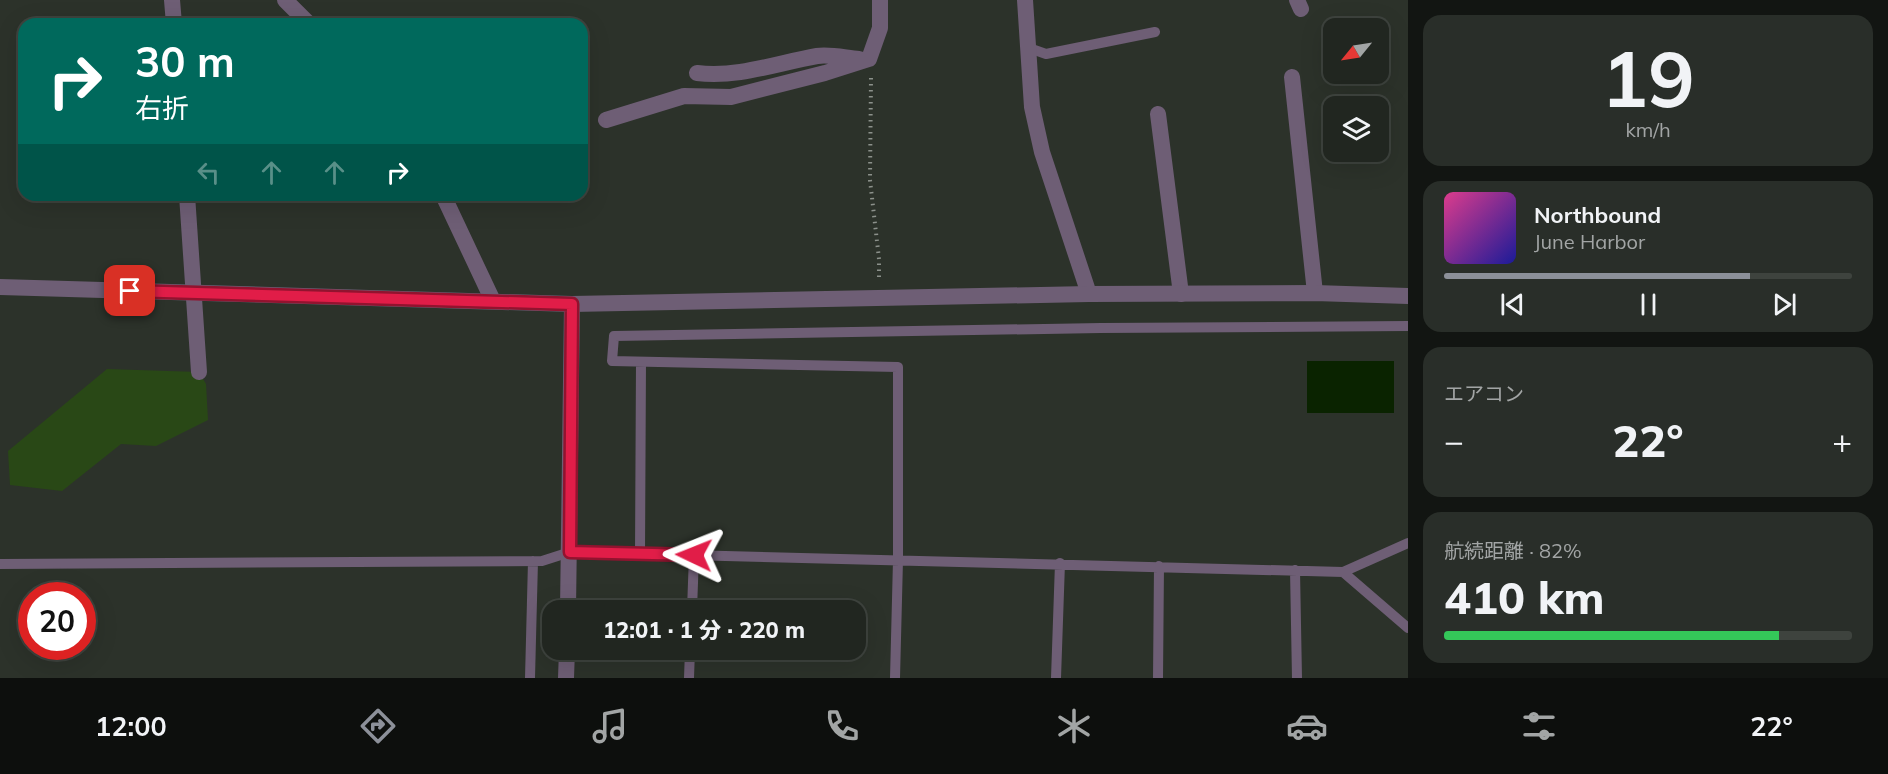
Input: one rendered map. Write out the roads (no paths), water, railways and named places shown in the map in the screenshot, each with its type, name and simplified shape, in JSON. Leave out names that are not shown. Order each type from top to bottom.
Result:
[{"type":"street","points":[[172,0],[174,18]]},
{"type":"street","points":[[285,0],[303,18]]},
{"type":"street","points":[[869,59],[880,28],[880,0]]},
{"type":"street","points":[[1025,0],[1032,107],[1042,152],[1089,294]]},
{"type":"street","points":[[697,73],[732,74],[820,56],[869,59]]},
{"type":"street","points":[[606,120],[684,96],[731,97],[825,73],[869,59]]},
{"type":"street","points":[[1292,77],[1315,293]]},
{"type":"street","points":[[1158,114],[1181,294]]},
{"type":"street","points":[[187,201],[199,372]]},
{"type":"street","points":[[446,201],[493,302]]},
{"type":"street","points":[[0,287],[572,304],[1089,294],[1315,293],[1408,296]]},
{"type":"street","points":[[568,600],[572,304]]},
{"type":"street","points":[[566,678],[567,660]]},
{"type":"lane","points":[[1029,48],[1046,54],[1155,32]]},
{"type":"lane","points":[[895,678],[898,560],[898,367],[612,361],[614,336],[1101,328],[1408,326]]},
{"type":"lane","points":[[640,554],[641,362]]},
{"type":"lane","points":[[0,564],[542,561],[570,552],[1343,572],[1408,543]]},
{"type":"lane","points":[[692,600],[694,555]]},
{"type":"lane","points":[[530,678],[533,561]]},
{"type":"lane","points":[[1056,678],[1060,563]]},
{"type":"lane","points":[[1158,678],[1159,566]]},
{"type":"lane","points":[[1295,570],[1297,678]]},
{"type":"lane","points":[[1343,572],[1408,628]]},
{"type":"lane","points":[[690,660],[690,678]]}]
